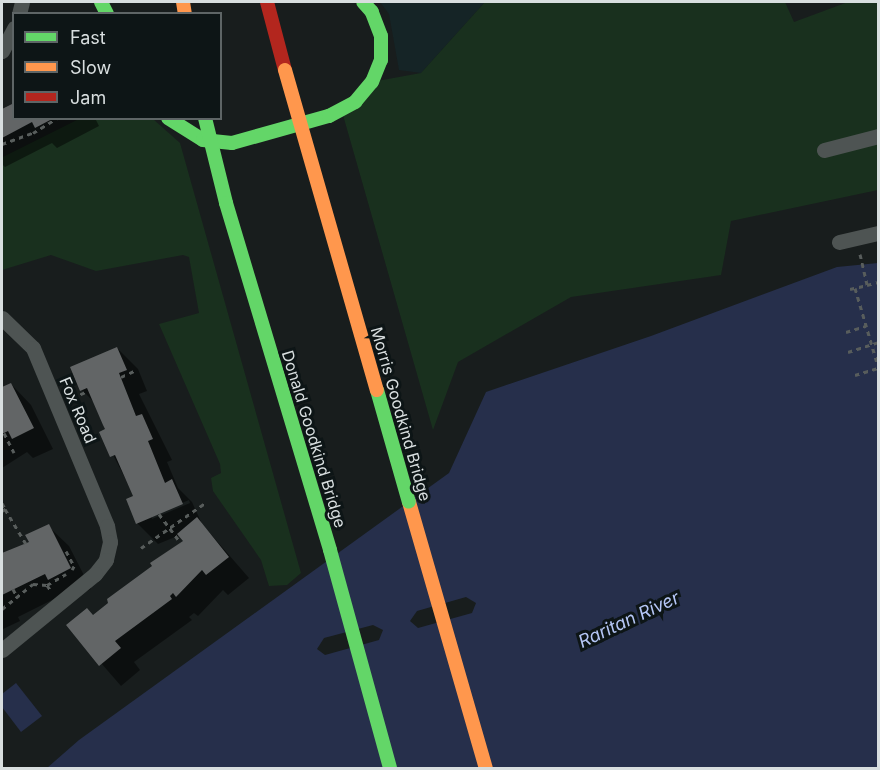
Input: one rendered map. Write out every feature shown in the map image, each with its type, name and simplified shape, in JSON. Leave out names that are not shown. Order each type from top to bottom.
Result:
[{"type":"highway","name":"Morris Goodkind Bridge","points":[[267,2],[486,768]]},
{"type":"highway","points":[[171,120],[203,140],[232,143],[329,116],[355,102],[372,82],[381,60],[381,36],[372,12],[363,2]]},
{"type":"highway","name":"Donald Goodkind Bridge","points":[[205,120],[226,203],[330,550],[390,768]]},
{"type":"street","points":[[2,51],[12,32]]},
{"type":"street","points":[[824,150],[879,136]]},
{"type":"street","points":[[839,242],[879,232]]},
{"type":"street","name":"Fox Road","points":[[2,318],[33,348],[107,526],[110,542],[106,560],[95,574],[2,650]]},
{"type":"path","points":[[2,144],[58,120]]},
{"type":"path","points":[[860,251],[867,285]]},
{"type":"path","points":[[855,375],[879,367],[853,289],[878,282],[879,287]]},
{"type":"path","points":[[846,332],[866,326]]},
{"type":"path","points":[[848,352],[879,342]]},
{"type":"path","points":[[121,377],[134,371]]},
{"type":"path","points":[[4,433],[14,453]]},
{"type":"path","points":[[2,503],[3,510],[26,544]]},
{"type":"path","points":[[141,548],[205,503]]},
{"type":"path","points":[[159,514],[181,543]]},
{"type":"path","points":[[2,609],[33,584],[47,585],[73,569],[66,551]]},
{"type":"path","points":[[47,585],[52,594]]},
{"type":"path","points":[[13,589],[17,597]]},
{"type":"shaded area","points":[[380,2],[485,2],[421,73],[399,70],[389,14]]},
{"type":"green space","points":[[485,2],[785,2],[794,22],[848,2],[878,2],[878,190],[731,221],[721,275],[571,297],[458,362],[433,430],[341,108],[377,81],[421,73]]},
{"type":"green space","points":[[77,120],[154,120],[180,143],[301,573],[287,585],[269,586],[261,560],[213,491],[211,478],[221,473],[220,464],[159,324],[199,313],[189,257],[183,255],[96,271],[51,255],[2,270],[3,157]]},
{"type":"water","name":"Raritan River","points":[[878,263],[878,768],[47,768],[79,740],[449,473],[486,392],[651,336],[837,267]]},
{"type":"water","points":[[16,683],[42,716],[21,732],[2,707],[2,694]]},
{"type":"pier","points":[[466,597],[476,603],[472,613],[418,628],[410,621],[417,611]]},
{"type":"pier","points":[[373,625],[383,630],[379,640],[325,655],[317,649],[324,638]]},
{"type":"building","points":[[12,104],[12,120],[50,120],[35,128],[32,122],[2,138],[2,109]]},
{"type":"building","points":[[117,347],[127,370],[119,373],[136,416],[142,414],[153,439],[148,441],[165,483],[172,479],[183,504],[136,524],[126,499],[133,496],[115,455],[110,457],[99,432],[105,429],[87,388],[80,391],[70,367]]},
{"type":"building","points":[[11,383],[34,428],[12,439],[8,431],[2,434],[2,387]]},
{"type":"building","points":[[197,517],[229,557],[206,575],[202,570],[176,597],[173,593],[170,596],[172,599],[115,641],[121,648],[99,666],[66,625],[87,608],[93,615],[108,603],[107,599],[152,566],[150,563],[183,541],[177,534]]},
{"type":"building","points":[[49,524],[71,568],[48,580],[45,574],[2,595],[2,553],[29,542],[25,535]]},
{"type":"traffic: fast","points":[[101,2],[106,12]]},
{"type":"traffic: fast","points":[[171,120],[203,140],[232,143],[329,116],[355,102],[372,82],[381,60],[381,36],[372,12],[363,2]]},
{"type":"traffic: fast","points":[[205,120],[226,203],[330,550]]},
{"type":"traffic: fast","points":[[377,390],[409,502]]},
{"type":"traffic: fast","points":[[330,550],[390,768]]},
{"type":"traffic: slow","points":[[183,2],[185,12]]},
{"type":"traffic: slow","points":[[285,70],[377,390]]},
{"type":"traffic: slow","points":[[409,502],[486,768]]},
{"type":"traffic: jam","points":[[267,2],[285,70]]}]
